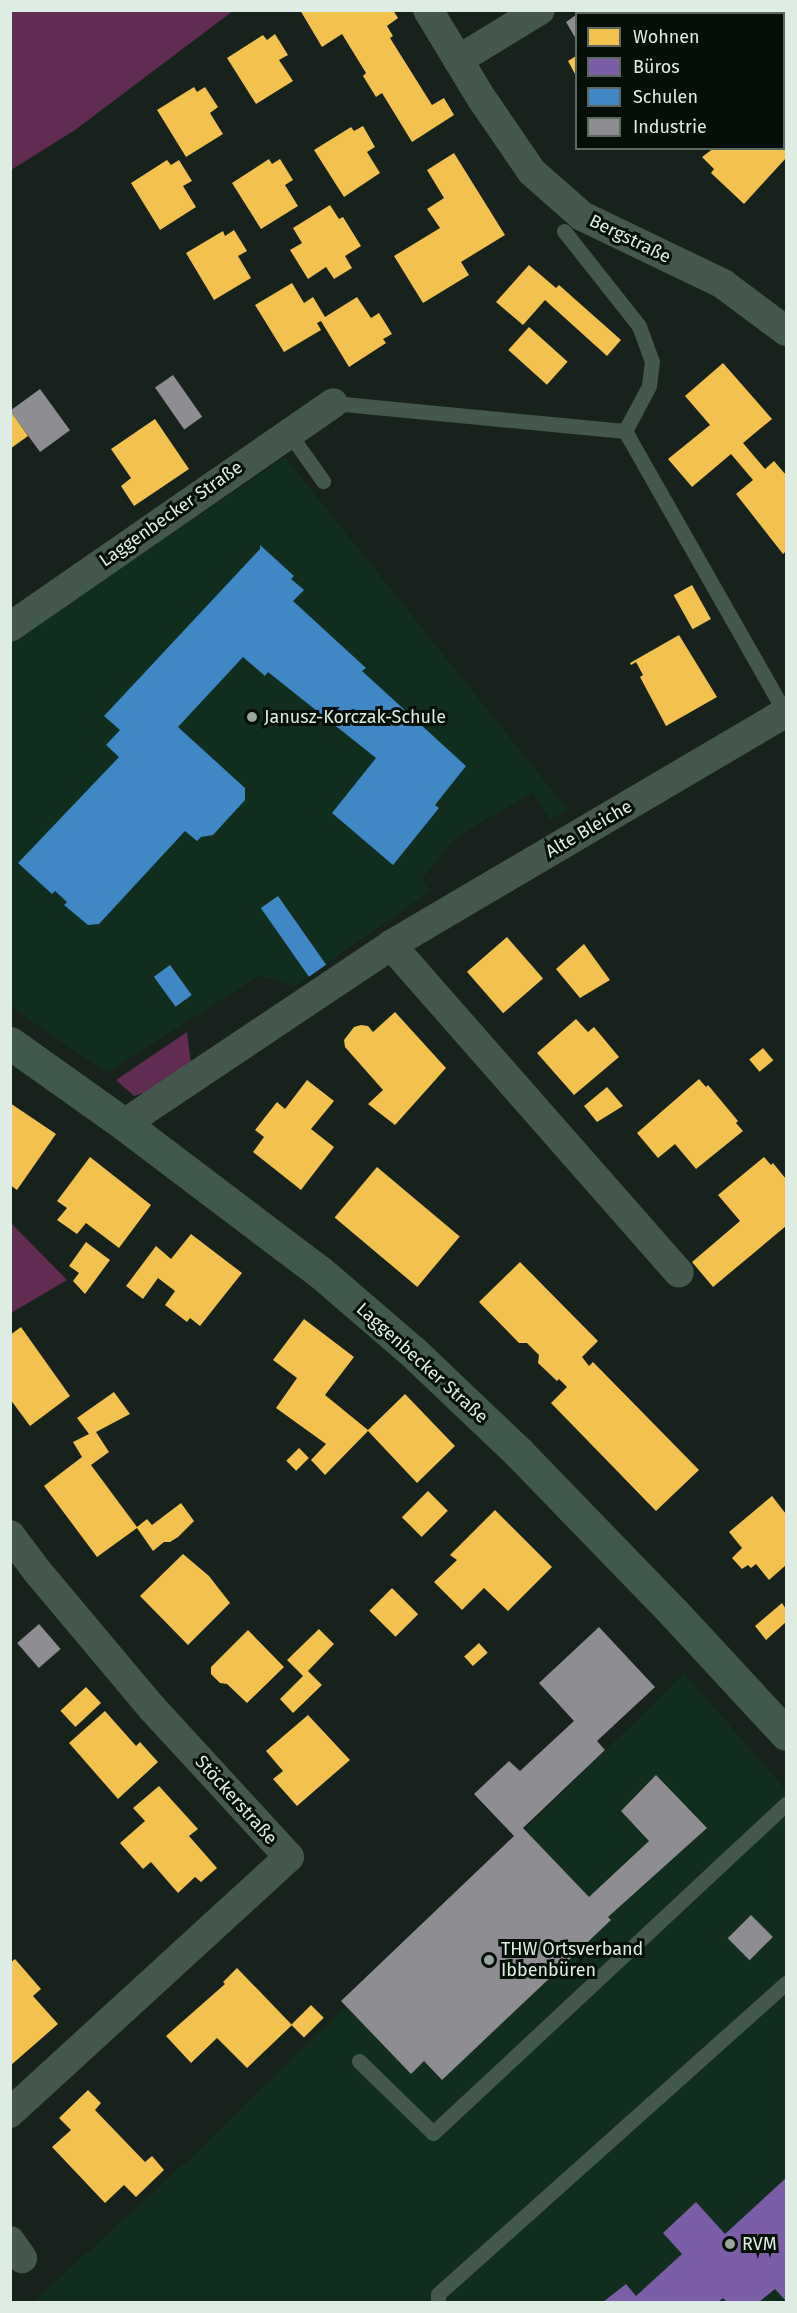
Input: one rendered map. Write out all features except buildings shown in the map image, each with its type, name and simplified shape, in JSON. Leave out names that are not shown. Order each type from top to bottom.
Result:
[{"type":"street","name":"Bergstraße","points":[[428,10],[532,172],[582,216],[723,284],[786,331]]},
{"type":"street","points":[[458,60],[540,10]]},
{"type":"street","name":"Laggenbecker Straße","points":[[10,627],[333,403]]},
{"type":"street","name":"Alte Bleiche","points":[[124,1124],[391,945],[786,713]]},
{"type":"street","points":[[391,945],[679,1273]]},
{"type":"street","name":"Laggenbecker Straße","points":[[10,1043],[124,1124],[320,1272],[412,1351],[527,1462],[674,1613],[786,1734]]},
{"type":"street","name":"Stöckerstraße","points":[[10,1535],[37,1571],[152,1708],[289,1857],[10,2114]]},
{"type":"lane","points":[[564,231],[639,326],[652,362],[649,386],[625,431]]},
{"type":"lane","points":[[333,403],[625,431]]},
{"type":"lane","points":[[625,431],[786,713]]},
{"type":"lane","points":[[289,433],[323,481]]},
{"type":"lane","points":[[359,2061],[433,2133],[786,1804]]},
{"type":"lane","points":[[438,2302],[438,2294],[786,1983]]},
{"type":"shaded area","points":[[11,10],[233,11],[75,130],[11,170]]},
{"type":"shaded area","name":"Janusz-Korczak-Schule","points":[[285,457],[568,810],[550,820],[533,792],[455,838],[422,879],[430,891],[295,986],[259,976],[106,1073],[11,1007],[11,643]]},
{"type":"shaded area","points":[[187,1032],[191,1064],[153,1090],[134,1096],[116,1080]]},
{"type":"shaded area","points":[[10,1222],[67,1280],[11,1313],[10,1313]]},
{"type":"shaded area","points":[[684,1673],[786,1790],[786,2302],[33,2302],[201,2148]]},
{"type":"place","name":"Janusz-Korczak-Schule","points":[[252,717]]},
{"type":"place","name":"THW Ortsverband Ibbenbüren","points":[[489,1960]]},
{"type":"place","name":"RVM","points":[[730,2244]]}]
